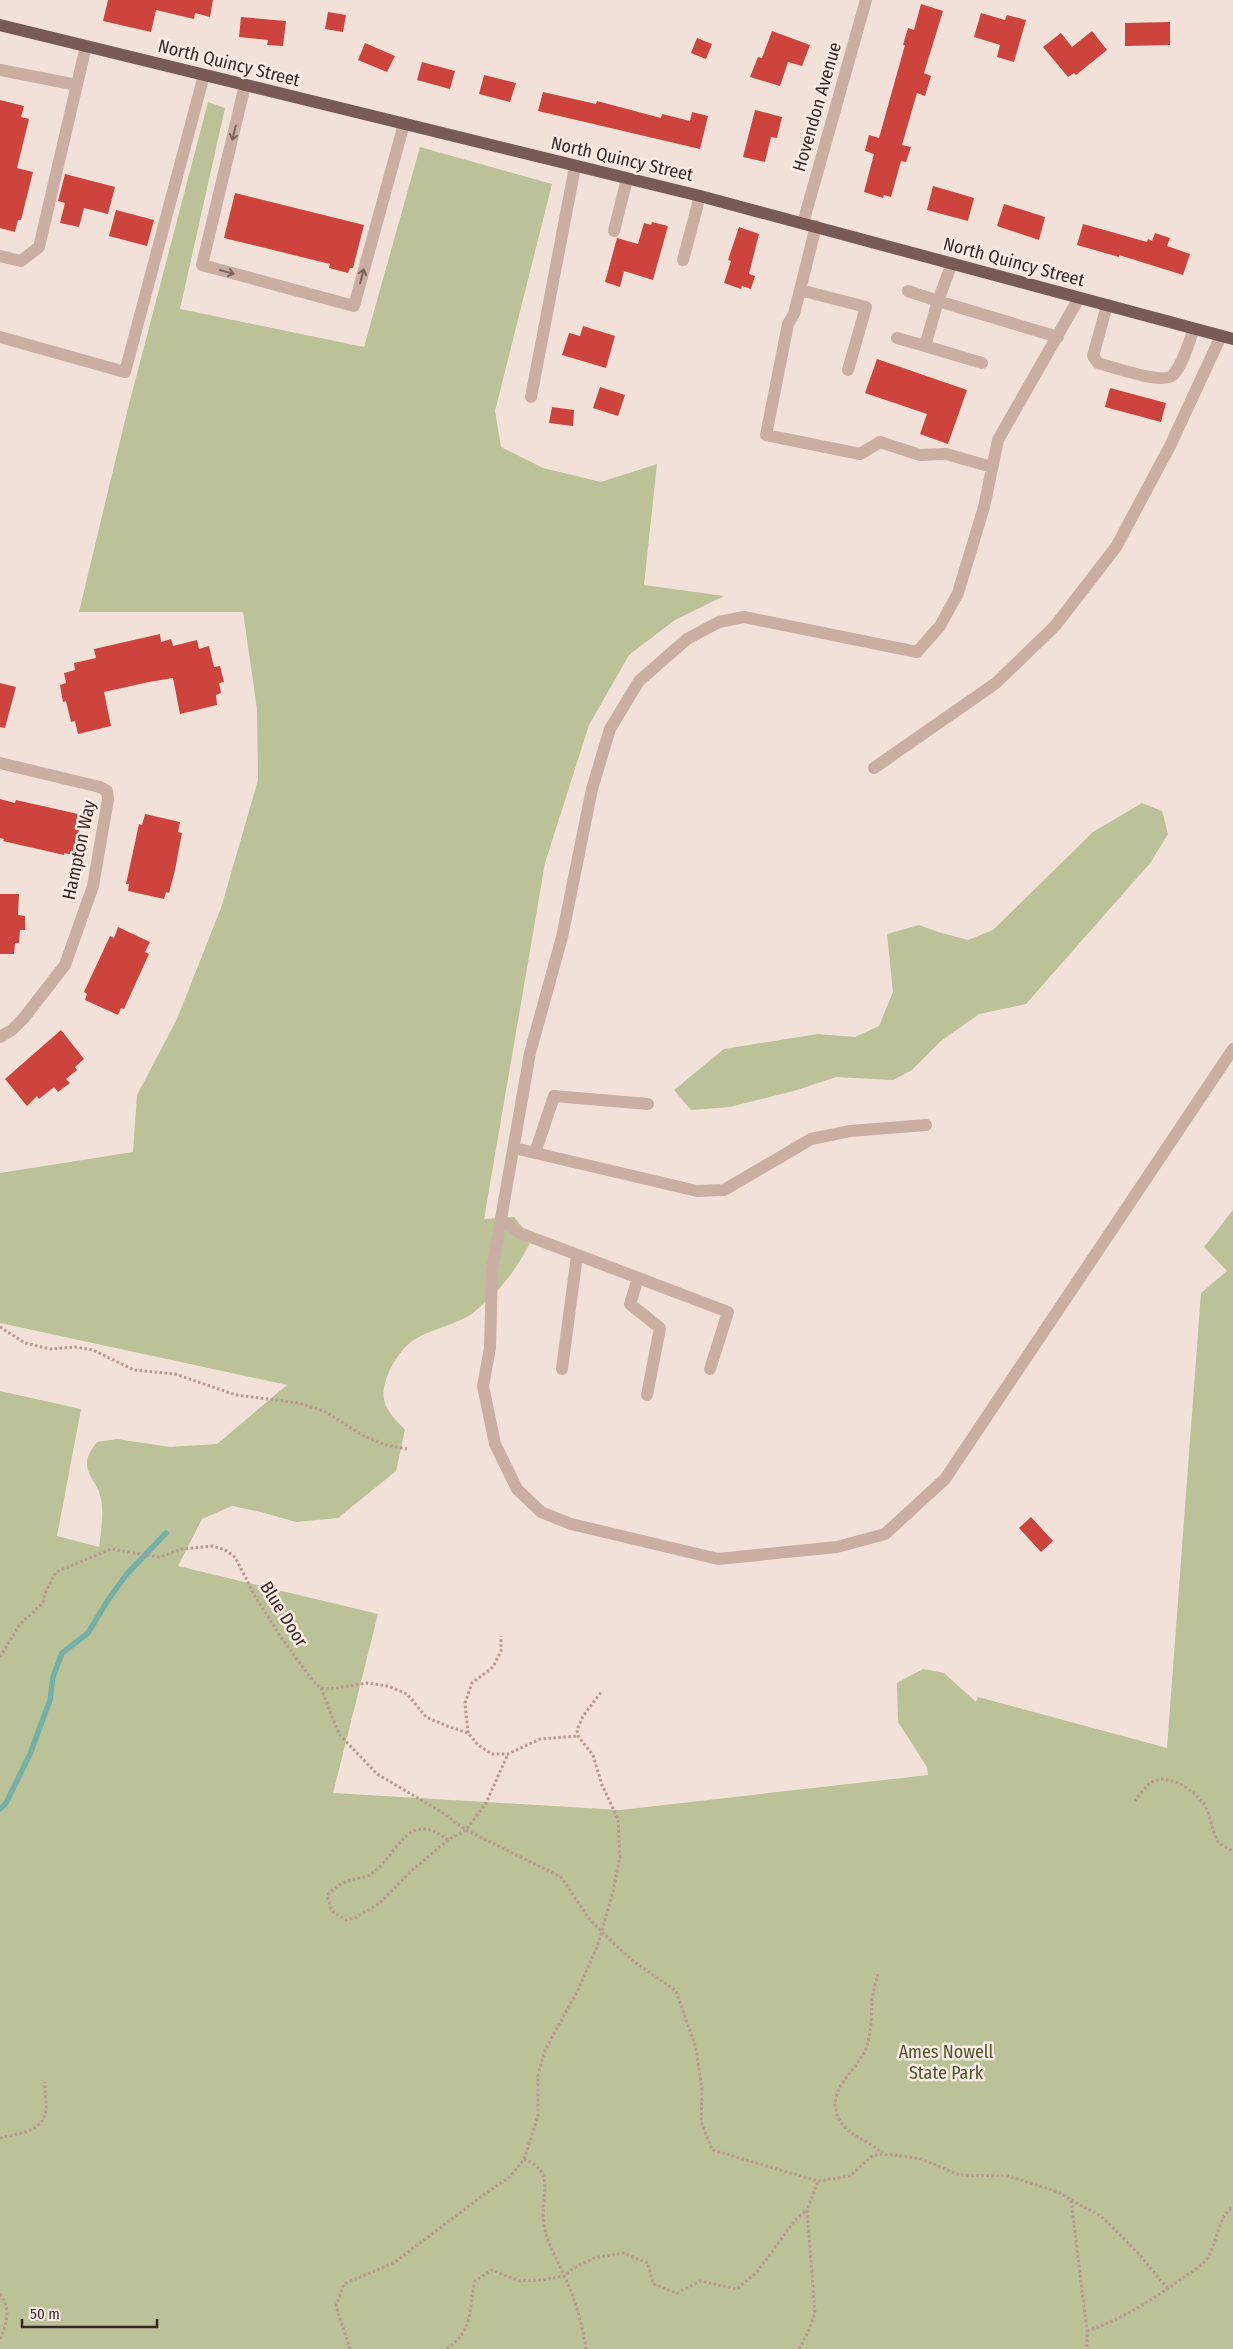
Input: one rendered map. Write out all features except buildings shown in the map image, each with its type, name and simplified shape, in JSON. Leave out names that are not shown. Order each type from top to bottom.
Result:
[{"type":"main road","name":"North Quincy Street","points":[[0,25],[700,196],[1227,338]]},
{"type":"street","name":"Hovendon Avenue","points":[[803,223],[866,0]]},
{"type":"street","points":[[0,256],[22,261],[39,247],[86,46]]},
{"type":"street","points":[[0,70],[77,86]]},
{"type":"street","points":[[0,337],[125,372],[204,75]]},
{"type":"street","points":[[246,85],[202,265],[354,306],[404,124]]},
{"type":"street","points":[[531,397],[575,167]]},
{"type":"street","points":[[614,231],[627,179]]},
{"type":"street","points":[[683,260],[700,196]]},
{"type":"street","points":[[816,226],[794,314],[788,324],[766,435],[860,454],[880,442],[920,455],[946,454],[992,467]]},
{"type":"street","points":[[925,346],[938,301],[952,263]]},
{"type":"street","points":[[800,290],[866,307],[848,370]]},
{"type":"street","points":[[908,291],[1058,337]]},
{"type":"street","points":[[1079,298],[998,440],[984,507],[958,593],[940,626],[917,652],[744,617],[719,622],[687,639],[639,681],[610,729],[592,789],[562,937],[530,1053],[492,1270],[490,1348],[483,1386],[495,1444],[517,1489],[541,1512],[570,1524],[718,1560],[837,1547],[885,1534],[945,1479],[1233,1048]]},
{"type":"street","points":[[1107,305],[1093,356],[1098,363],[1161,379],[1172,376],[1179,366],[1194,329]]},
{"type":"street","points":[[897,338],[982,363]]},
{"type":"street","points":[[874,768],[996,683],[1055,626],[1116,547],[1227,338]]},
{"type":"street","name":"Hampton Way","points":[[0,763],[100,787],[107,791],[108,799],[93,886],[65,965],[23,1018],[12,1030],[0,1038]]},
{"type":"street","points":[[535,1153],[554,1096],[648,1104]]},
{"type":"street","points":[[514,1148],[697,1191],[724,1190],[811,1139],[850,1130],[926,1125]]},
{"type":"street","points":[[501,1219],[520,1233],[728,1312],[710,1369]]},
{"type":"street","points":[[562,1369],[577,1255]]},
{"type":"street","points":[[638,1278],[630,1304],[660,1328],[647,1395]]},
{"type":"path","points":[[0,1327],[25,1344],[50,1349],[75,1348],[93,1350],[134,1370],[175,1374],[236,1395],[299,1403],[324,1410],[370,1438],[386,1445],[407,1449]]},
{"type":"path","name":"Blue Door","points":[[0,1656],[20,1624],[43,1604],[44,1592],[56,1572],[111,1549],[160,1556],[182,1550],[213,1546],[225,1550],[235,1557],[255,1596],[280,1636],[312,1681],[321,1688]]},
{"type":"path","points":[[468,1733],[465,1703],[472,1683],[493,1667],[501,1651],[501,1636]]},
{"type":"path","points":[[578,1736],[540,1739],[508,1754],[492,1754],[478,1745],[468,1733],[426,1717],[408,1694],[388,1686],[367,1683],[331,1689],[321,1688],[339,1734],[377,1774],[466,1830],[562,1877],[588,1917],[602,1932],[633,1961],[676,1991],[696,2048],[702,2090],[701,2122],[712,2150],[818,2181],[850,2176],[872,2156],[883,2154],[921,2159],[958,2175],[1008,2176],[1058,2192],[1101,2216],[1138,2253],[1168,2289]]},
{"type":"path","points":[[350,2349],[336,2306],[344,2284],[395,2262],[486,2192],[512,2176],[524,2159],[538,2116],[538,2075],[545,2050],[577,1992],[602,1932],[620,1857],[618,1818],[602,1785],[593,1755],[578,1736],[577,1730],[583,1716],[602,1691]]},
{"type":"path","points":[[448,1840],[438,1832],[422,1829],[406,1835],[370,1875],[336,1886],[327,1896],[332,1911],[346,1920],[355,1918],[380,1903],[410,1872],[448,1840],[466,1830],[486,1803],[508,1754]]},
{"type":"path","points":[[1135,1801],[1144,1788],[1156,1780],[1168,1780],[1186,1788],[1196,1794],[1204,1805],[1218,1842],[1233,1851]]},
{"type":"path","points":[[878,1974],[872,1997],[869,2034],[864,2053],[840,2088],[834,2101],[841,2123],[883,2154]]},
{"type":"path","points":[[0,2138],[26,2132],[37,2126],[45,2115],[45,2082]]},
{"type":"path","points":[[524,2159],[534,2163],[542,2170],[545,2186],[542,2215],[548,2244],[565,2276],[583,2328],[586,2349]]},
{"type":"path","points":[[799,2349],[815,2313],[808,2210],[818,2181]]},
{"type":"path","points":[[1071,2200],[1087,2331],[1087,2349]]},
{"type":"path","points":[[1087,2331],[1107,2325],[1134,2311],[1168,2289],[1207,2258],[1225,2213],[1233,2207]]},
{"type":"path","points":[[447,2349],[464,2333],[471,2315],[474,2281],[492,2270],[520,2281],[542,2280],[565,2276],[572,2269],[594,2258],[624,2253],[648,2263],[652,2284],[677,2293],[700,2281],[737,2289],[757,2272],[796,2219],[808,2210]]},
{"type":"path","points":[[0,2294],[6,2301],[8,2311],[6,2325],[0,2339]]},
{"type":"green space","name":"Ames Nowell State Park","points":[[208,102],[225,108],[180,309],[364,347],[420,147],[552,184],[495,411],[501,447],[543,468],[601,482],[657,464],[644,585],[724,596],[675,620],[629,655],[589,725],[545,863],[484,1219],[514,1217],[532,1239],[526,1250],[507,1280],[482,1306],[460,1321],[417,1338],[403,1350],[391,1368],[384,1388],[384,1398],[390,1413],[405,1430],[396,1471],[338,1518],[296,1522],[232,1506],[202,1519],[178,1566],[378,1614],[333,1793],[620,1810],[928,1775],[927,1767],[898,1722],[897,1683],[923,1669],[944,1673],[976,1702],[978,1697],[1167,1748],[1201,1293],[1227,1271],[1204,1247],[1233,1210],[1233,2349],[0,2349],[0,1391],[81,1409],[57,1536],[99,1547],[102,1505],[99,1491],[87,1466],[87,1459],[97,1442],[117,1439],[170,1447],[217,1444],[287,1385],[0,1323],[0,1173],[133,1152],[137,1095],[177,1019],[221,908],[258,780],[257,709],[243,612],[79,612],[127,412]]},
{"type":"green space","points":[[1142,803],[1162,811],[1168,834],[1151,862],[1026,1004],[979,1014],[941,1041],[912,1070],[893,1080],[836,1077],[797,1090],[730,1107],[691,1110],[674,1090],[724,1049],[818,1034],[855,1037],[879,1026],[893,992],[887,934],[919,925],[968,940],[993,930],[1093,832]]},
{"type":"waterway","points":[[0,1809],[6,1803],[30,1754],[50,1700],[53,1677],[62,1653],[88,1633],[126,1575],[166,1533]]}]
